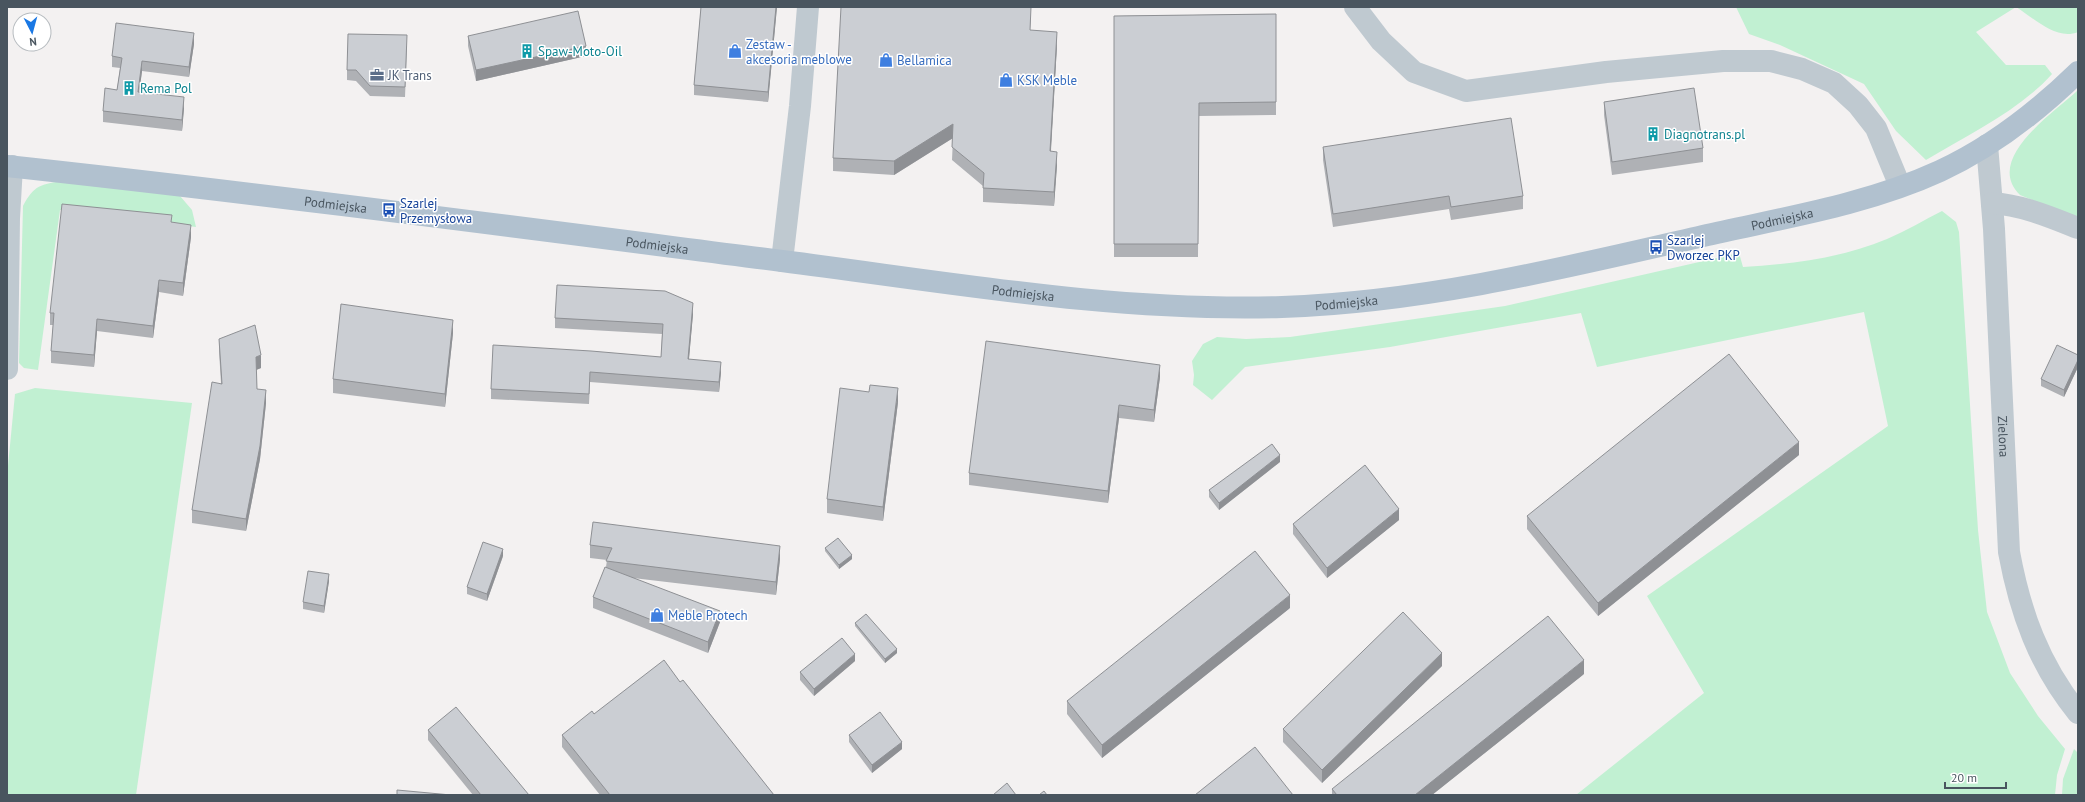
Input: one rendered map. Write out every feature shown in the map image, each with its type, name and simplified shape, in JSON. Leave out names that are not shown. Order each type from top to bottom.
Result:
[{"type":"main road","name":"Podmiejska","points":[[9,166],[216,189],[1040,294],[1165,306],[1281,307],[1337,304],[1404,296],[1513,279],[1852,202],[1945,169],[1987,145],[2025,120],[2060,90],[2078,72]]},
{"type":"street","points":[[782,261],[800,106],[808,7]]},
{"type":"street","points":[[1355,7],[1381,41],[1414,72],[1466,91],[1606,72],[1723,61],[1772,61],[1802,68],[1834,83],[1858,105],[1876,128],[1900,186]]},
{"type":"street","name":"Zielona","points":[[1987,145],[1992,203],[2009,552],[2015,588],[2029,630],[2051,675],[2078,713]]},
{"type":"street","points":[[7,369],[9,166]]},
{"type":"street","points":[[1992,203],[2010,204],[2050,216],[2078,228]]},
{"type":"green space","points":[[1736,7],[2016,7],[1976,32],[2006,65],[2045,65],[2052,74],[2025,99],[1993,121],[1926,160],[1896,131],[1864,84],[1780,45],[1749,34]]},
{"type":"green space","points":[[2016,7],[2078,7],[2078,32],[2070,34],[2053,31]]},
{"type":"green space","points":[[2078,90],[2078,219],[2020,195],[2011,181],[2010,166],[2016,152],[2026,137]]},
{"type":"green space","points":[[64,181],[180,196],[192,210],[196,227],[60,210],[38,370],[24,368],[19,363],[23,206],[31,194],[39,187],[49,183]]},
{"type":"green space","points":[[1942,211],[1956,222],[1959,232],[1978,530],[1987,612],[2010,673],[2038,716],[2065,749],[2057,775],[2055,795],[1576,795],[1704,693],[1647,596],[1888,426],[1864,312],[1597,367],[1581,313],[1390,347],[1245,367],[1212,400],[1193,385],[1194,375],[1192,361],[1203,344],[1217,337],[1246,339],[1290,337],[1505,306],[1739,253],[1743,267],[1816,259],[1870,246],[1908,229]]},
{"type":"green space","points":[[35,388],[192,403],[136,795],[7,795],[7,476],[15,394]]},
{"type":"green space","points":[[2074,749],[2078,753],[2078,795],[2062,795],[2063,779]]},
{"type":"building","name":"Zestaw - akcesoria meblowe","points":[[701,7],[776,7],[768,92],[694,85]]},
{"type":"building","points":[[841,7],[1031,7],[1030,30],[1057,32],[1050,151],[1057,152],[1054,192],[983,188],[984,173],[952,147],[953,124],[894,161],[833,158]]},
{"type":"building","name":"Spaw-Moto-Oil","points":[[578,11],[586,46],[476,70],[468,36]]},
{"type":"building","points":[[1276,14],[1276,102],[1199,103],[1198,244],[1114,244],[1114,16]]},
{"type":"building","name":"Rema Pol","points":[[116,23],[194,33],[189,67],[142,61],[138,92],[184,97],[182,120],[103,111],[105,88],[117,90],[122,58],[112,56]]},
{"type":"building","name":"JK Trans","points":[[348,34],[407,35],[405,87],[370,86],[356,70],[347,70]]},
{"type":"building","name":"Diagnotrans.pl","points":[[1694,88],[1703,148],[1612,162],[1604,102]]},
{"type":"building","points":[[1511,118],[1523,196],[1451,207],[1449,196],[1333,214],[1323,147]]},
{"type":"building","points":[[62,204],[172,215],[171,222],[191,225],[183,283],[159,280],[153,326],[97,319],[94,355],[51,351],[54,313],[50,313]]},
{"type":"building","points":[[557,285],[665,291],[693,303],[688,359],[721,362],[719,382],[590,372],[589,394],[491,389],[493,345],[661,357],[663,324],[555,318]]},
{"type":"building","points":[[341,304],[453,320],[445,394],[333,379]]},
{"type":"building","points":[[255,325],[261,355],[256,357],[257,389],[266,390],[260,446],[246,519],[192,510],[212,382],[222,384],[219,339]]},
{"type":"building","points":[[986,341],[1160,365],[1154,410],[1119,405],[1108,491],[969,473]]},
{"type":"building","points":[[2057,345],[2078,355],[2078,360],[2064,390],[2041,379]]},
{"type":"building","points":[[1729,354],[1799,442],[1598,603],[1527,516]]},
{"type":"building","points":[[870,385],[898,388],[883,507],[827,499],[840,388],[869,392]]},
{"type":"building","points":[[1272,444],[1280,455],[1219,503],[1209,490]]},
{"type":"building","points":[[1365,465],[1399,509],[1327,568],[1293,524]]},
{"type":"building","points":[[593,522],[780,546],[776,582],[606,561],[612,548],[590,545]]},
{"type":"building","points":[[838,538],[852,555],[839,565],[825,548]]},
{"type":"building","points":[[483,542],[503,549],[487,594],[467,587]]},
{"type":"building","points":[[1255,551],[1290,595],[1102,745],[1067,701]]},
{"type":"building","name":"Meble Protech","points":[[605,567],[720,611],[708,642],[593,597]]},
{"type":"building","points":[[308,571],[329,574],[324,606],[303,602]]},
{"type":"building","points":[[1403,612],[1442,653],[1322,770],[1283,729]]},
{"type":"building","points":[[866,614],[897,649],[885,659],[855,623]]},
{"type":"building","points":[[1548,616],[1584,660],[1415,795],[1337,795],[1332,789]]},
{"type":"building","points":[[842,638],[855,654],[814,689],[800,672]]},
{"type":"building","points":[[664,660],[680,682],[683,680],[774,795],[610,795],[562,735],[592,711],[594,714]]},
{"type":"building","points":[[456,707],[529,795],[481,795],[428,730]]},
{"type":"building","points":[[880,712],[902,742],[872,765],[849,735]]},
{"type":"building","points":[[1255,747],[1293,795],[1195,795]]},
{"type":"building","points":[[1007,783],[1016,795],[993,795]]},
{"type":"building","points":[[397,790],[451,795],[397,795]]},
{"type":"building","points":[[1044,791],[1047,795],[1039,795]]},
{"type":"place","name":"Spaw-Moto-Oil","points":[[527,51]]},
{"type":"place","name":"Zestaw - akcesoria meblowe","points":[[735,51]]},
{"type":"place","name":"Bellamica","points":[[886,60]]},
{"type":"place","name":"JK Trans","points":[[377,75]]},
{"type":"place","name":"KSK Meble","points":[[1006,80]]},
{"type":"place","name":"Rema Pol","points":[[129,88]]},
{"type":"place","name":"Diagnotrans.pl","points":[[1653,134]]},
{"type":"place","name":"Szarlej Przemysłowa","points":[[389,210]]},
{"type":"place","name":"Szarlej Dworzec PKP","points":[[1656,247]]},
{"type":"place","name":"Meble Protech","points":[[657,615]]}]
